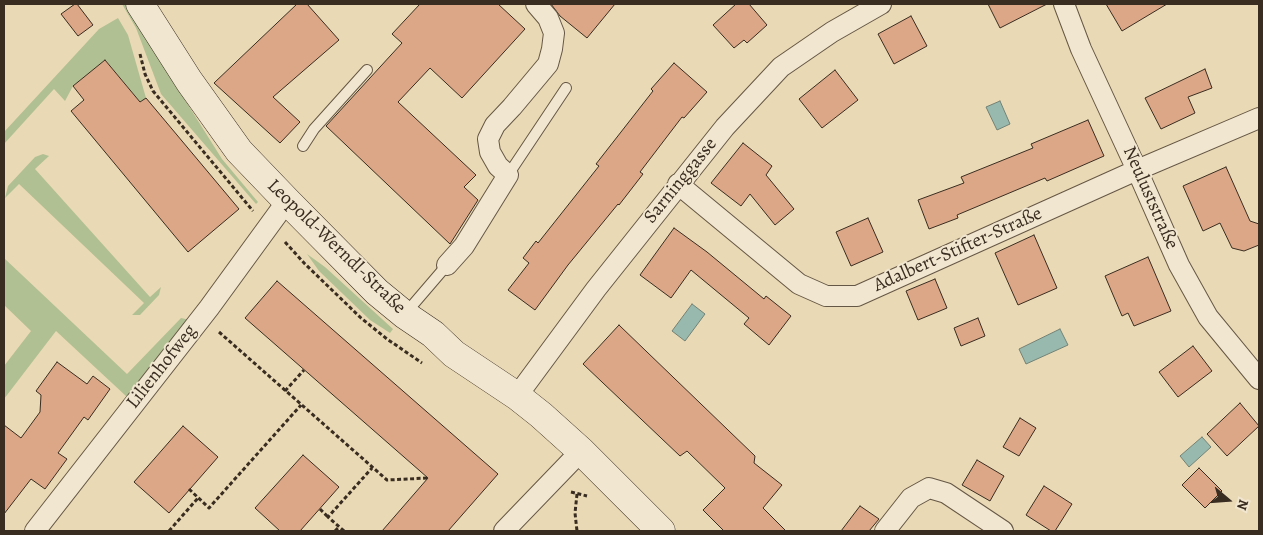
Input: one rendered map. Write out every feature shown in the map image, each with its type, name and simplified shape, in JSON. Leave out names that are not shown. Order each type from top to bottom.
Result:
[{"type":"street","name":"Leopold-Werndl-Straße","points":[[140,4],[189,81],[239,151],[287,201],[377,292],[433,334],[454,354],[517,396],[581,451],[661,531]]},
{"type":"street","points":[[447,265],[464,246],[508,175],[498,166],[490,152],[488,139],[495,125],[548,64],[554,32],[548,18],[536,4]]},
{"type":"street","name":"Sarninggasse","points":[[517,396],[596,289],[678,184],[725,127],[781,66],[832,32],[882,4]]},
{"type":"street","name":"Neuluststraße","points":[[1064,4],[1081,50],[1179,265],[1208,317],[1259,379]]},
{"type":"street","name":"Adalbert-Stifter-Straße","points":[[678,184],[799,284],[826,296],[857,296],[1137,170],[1259,118]]},
{"type":"street","name":"Lilienhofweg","points":[[34,531],[201,317],[287,201]]},
{"type":"street","points":[[504,531],[581,451]]},
{"type":"street","points":[[884,531],[912,498],[929,488],[946,493],[1003,531]]},
{"type":"lane","points":[[303,146],[314,129],[367,70]]},
{"type":"lane","points":[[508,175],[566,88]]},
{"type":"lane","points":[[405,314],[447,265]]},
{"type":"path","points":[[201,317],[387,480],[428,478]]},
{"type":"path","points":[[285,391],[304,370]]},
{"type":"path","points":[[189,489],[209,508],[301,405]]},
{"type":"path","points":[[328,517],[372,468]]},
{"type":"path","points":[[577,494],[575,512],[577,531]]},
{"type":"path","points":[[169,531],[198,498]]},
{"type":"path","points":[[320,509],[344,531]]},
{"type":"path","points":[[335,531],[339,527]]},
{"type":"green space","points":[[122,4],[125,4],[222,159],[258,202],[256,204],[161,94],[136,28]]},
{"type":"green space","points":[[118,18],[128,35],[146,98],[140,102],[105,60],[73,86],[65,101],[54,89],[4,144],[4,132],[99,29]]},
{"type":"green space","points":[[43,154],[49,156],[35,169],[150,297],[161,287],[159,295],[140,315],[132,315],[144,303],[19,184],[5,198],[8,186],[35,157]]},
{"type":"green space","points":[[307,254],[325,267],[393,329],[390,333],[370,320],[319,271]]},
{"type":"green space","points":[[4,258],[127,374],[181,318],[190,320],[127,397],[56,331],[4,399],[4,366],[31,331],[4,305]]},
{"type":"water","points":[[1000,101],[1010,124],[997,130],[986,107]]},
{"type":"water","points":[[692,304],[705,314],[685,341],[672,331]]},
{"type":"water","points":[[1060,329],[1068,345],[1026,364],[1019,349]]},
{"type":"water","points":[[1202,437],[1211,447],[1189,467],[1180,456]]},
{"type":"building","points":[[77,4],[93,25],[78,36],[61,14]]},
{"type":"building","points":[[297,4],[307,4],[339,40],[273,97],[300,122],[280,143],[214,83]]},
{"type":"building","points":[[420,4],[498,4],[525,29],[462,98],[430,68],[398,102],[476,175],[464,187],[478,200],[450,244],[326,126],[402,43],[392,34]]},
{"type":"building","points":[[551,4],[615,4],[587,38],[560,16]]},
{"type":"building","points":[[736,4],[749,4],[767,25],[747,43],[744,40],[734,48],[713,25]]},
{"type":"building","points":[[988,4],[1047,4],[1000,28]]},
{"type":"building","points":[[1106,4],[1167,4],[1122,31]]},
{"type":"building","points":[[911,16],[927,46],[894,64],[878,34]]},
{"type":"building","points":[[105,60],[140,102],[146,98],[239,209],[188,252],[71,111],[84,100],[73,86]]},
{"type":"building","points":[[674,63],[707,92],[684,118],[682,117],[640,172],[643,174],[568,265],[535,310],[508,290],[529,263],[523,258],[536,241],[538,243],[599,166],[596,164],[653,91],[651,89]]},
{"type":"building","points":[[1205,69],[1212,88],[1188,97],[1195,113],[1161,129],[1145,98]]},
{"type":"building","points":[[835,70],[858,100],[822,128],[799,99]]},
{"type":"building","points":[[1088,120],[1104,156],[1047,181],[1045,178],[957,215],[958,218],[929,229],[918,200],[964,183],[961,177],[1033,148],[1031,144]]},
{"type":"building","points":[[743,143],[772,166],[766,175],[794,209],[775,225],[750,194],[741,206],[711,183]]},
{"type":"building","points":[[1226,167],[1250,221],[1259,224],[1259,245],[1244,251],[1232,248],[1220,223],[1203,231],[1183,186]]},
{"type":"building","points":[[868,218],[883,252],[851,266],[836,232]]},
{"type":"building","points":[[674,228],[707,252],[764,299],[766,296],[791,316],[769,345],[744,324],[749,318],[691,270],[671,298],[640,275]]},
{"type":"building","points":[[1034,235],[1057,288],[1018,305],[995,253]]},
{"type":"building","points":[[1148,257],[1171,311],[1134,326],[1128,313],[1122,316],[1105,276]]},
{"type":"building","points":[[935,279],[947,308],[918,320],[906,291]]},
{"type":"building","points":[[277,281],[498,474],[448,531],[382,531],[428,478],[245,318]]},
{"type":"building","points":[[978,318],[985,336],[961,346],[954,328]]},
{"type":"building","points":[[619,325],[755,456],[754,463],[782,485],[763,508],[786,531],[724,531],[703,510],[725,488],[687,451],[680,456],[583,364]]},
{"type":"building","points":[[1193,346],[1212,371],[1178,397],[1159,372]]},
{"type":"building","points":[[57,362],[87,384],[93,376],[110,389],[88,420],[84,417],[58,453],[67,459],[45,489],[31,479],[4,514],[4,425],[21,438],[40,412],[41,395],[36,391]]},
{"type":"building","points":[[1240,403],[1259,426],[1227,456],[1207,434]]},
{"type":"building","points":[[1020,418],[1036,428],[1019,456],[1003,447]]},
{"type":"building","points":[[183,426],[218,457],[169,513],[134,482]]},
{"type":"building","points":[[303,455],[339,487],[300,531],[280,531],[255,508]]},
{"type":"building","points":[[977,460],[1004,476],[990,501],[962,485]]},
{"type":"building","points":[[1199,468],[1222,491],[1205,508],[1182,485]]},
{"type":"building","points":[[1044,486],[1072,504],[1055,531],[1051,531],[1026,515]]},
{"type":"building","points":[[860,506],[879,519],[869,531],[841,531]]}]
